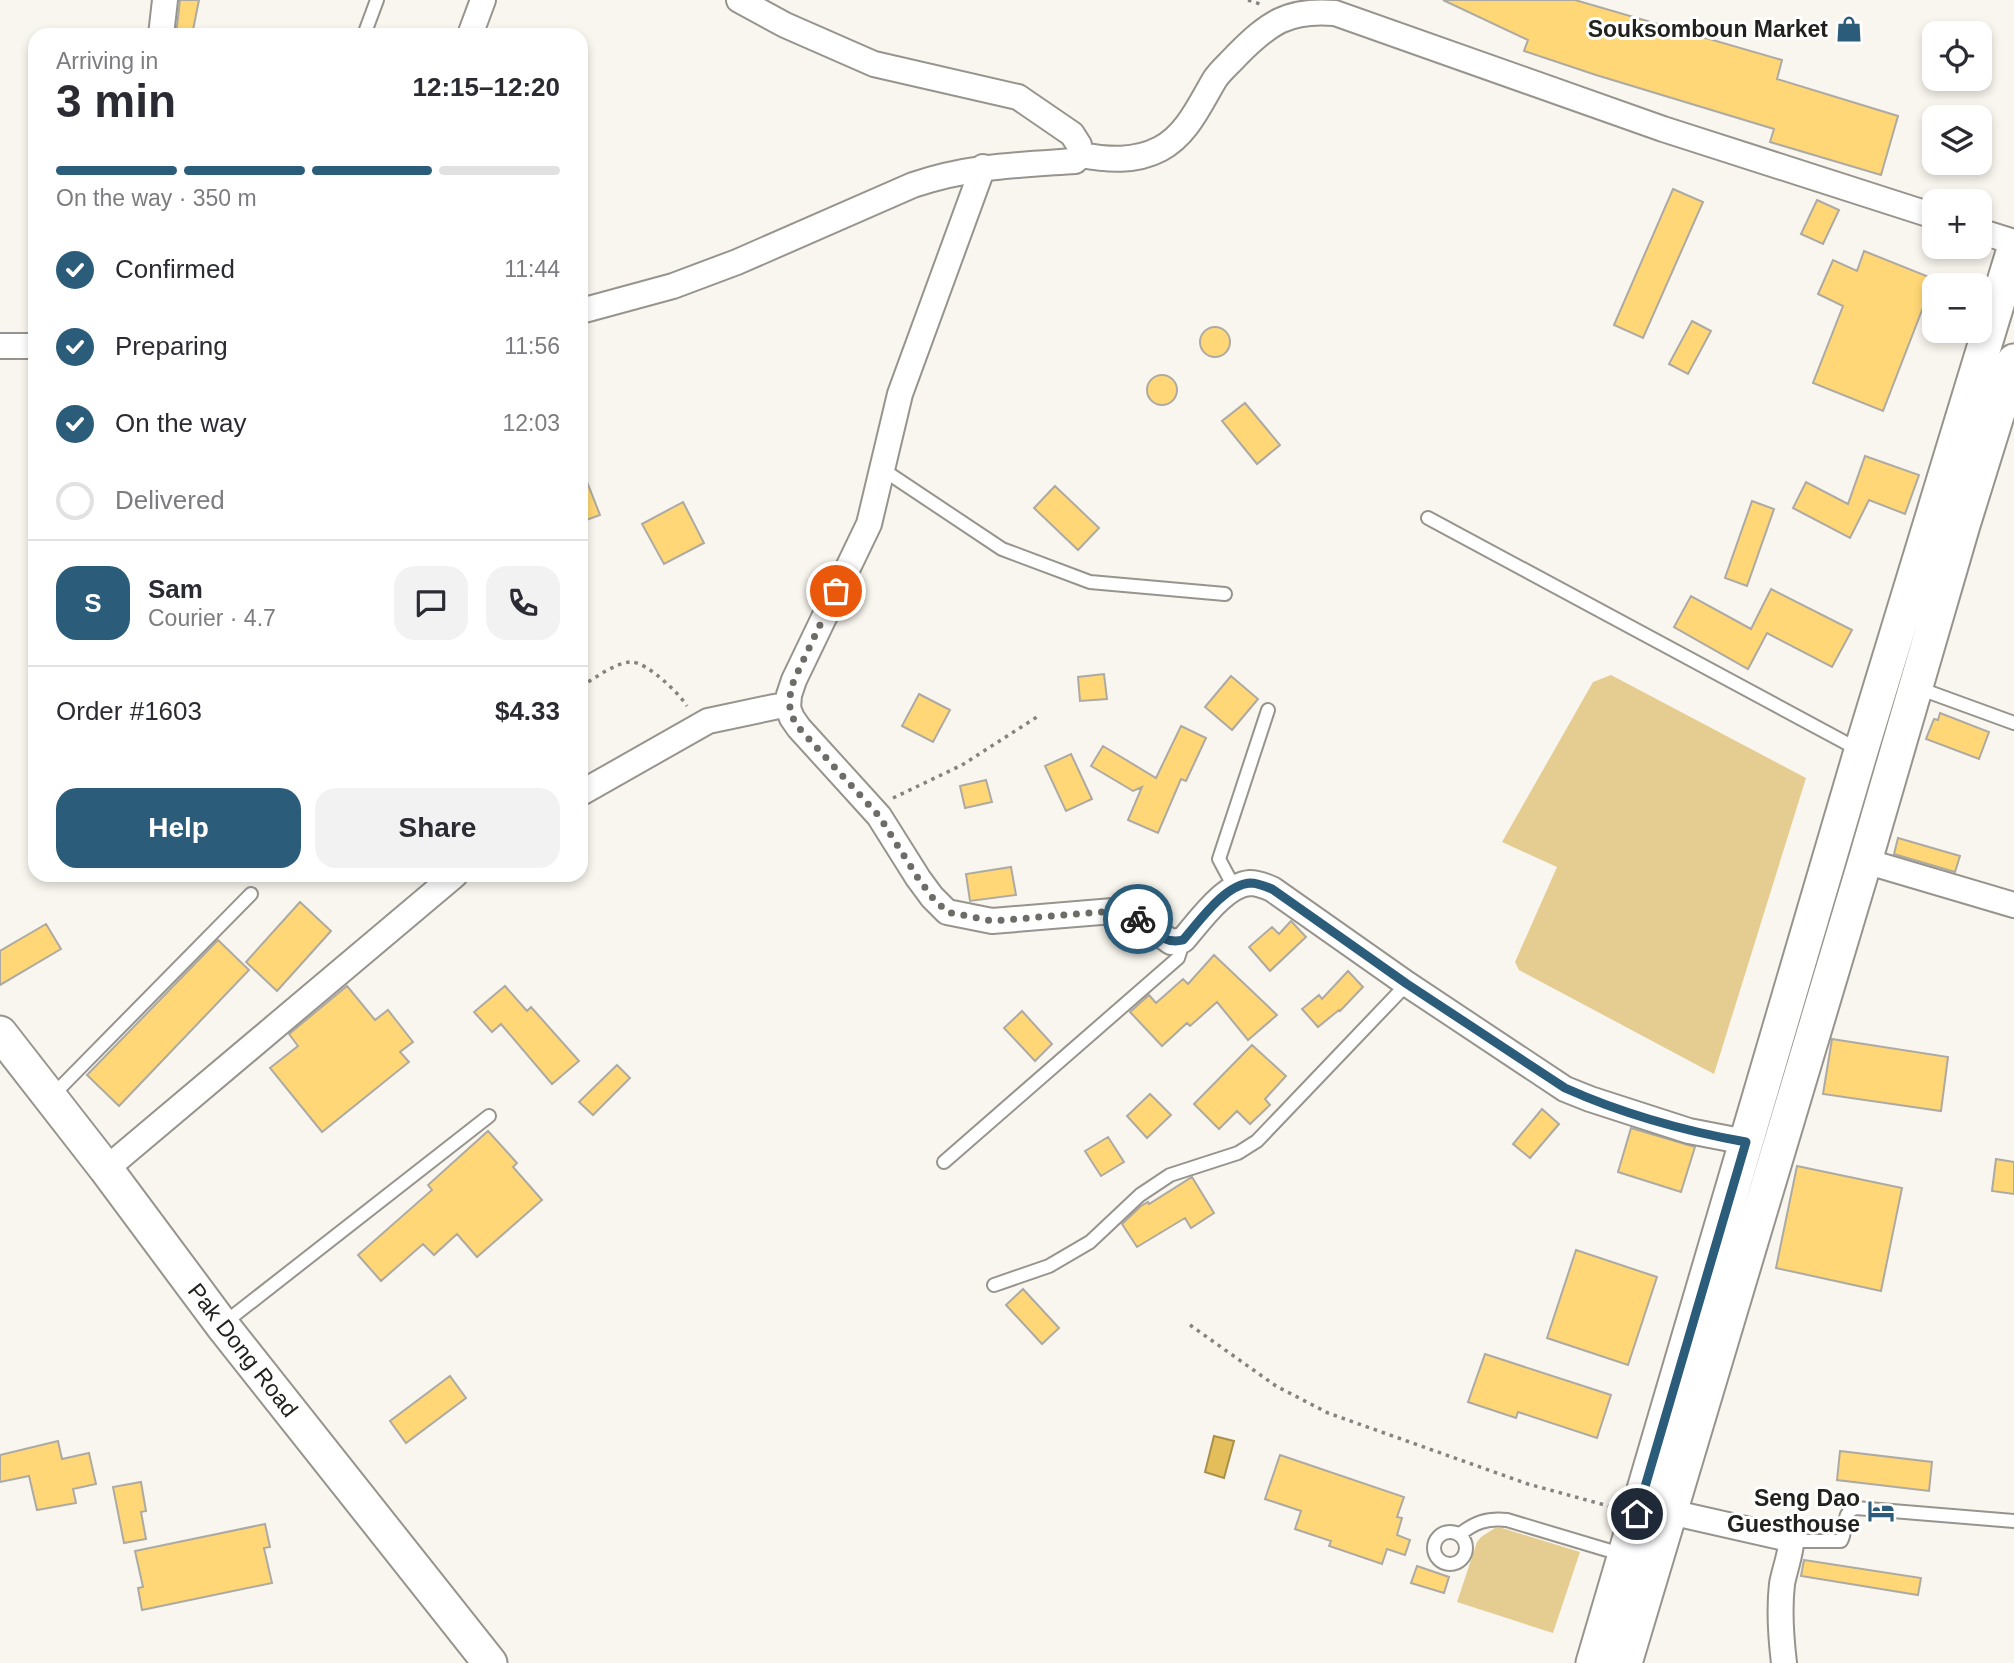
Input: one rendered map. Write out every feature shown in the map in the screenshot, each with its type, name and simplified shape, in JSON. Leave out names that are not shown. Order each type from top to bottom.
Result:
[{"type":"main road","points":[[1625,1663],[1670,1511],[1680,1424],[1746,1142],[1861,751],[2014,249]]},
{"type":"main road","points":[[1593,1663],[1637,1514],[1680,1424],[1865,861],[2014,360]]},
{"type":"main road","name":"Pak Dong Road","points":[[0,1033],[222,1325],[490,1663]]},
{"type":"street","points":[[161,28],[165,0]]},
{"type":"street","points":[[473,28],[483,0]]},
{"type":"street","points":[[739,0],[785,25],[874,64],[1018,97],[1072,134],[1079,145],[1081,155]]},
{"type":"street","points":[[1081,155],[1103,159],[1128,159],[1160,149],[1184,129],[1218,75],[1260,32],[1294,8],[1335,13],[1663,129],[1922,212]]},
{"type":"street","points":[[588,309],[652,292],[724,267],[913,184],[983,167],[1075,161],[1081,155]]},
{"type":"street","points":[[983,167],[900,394],[869,524],[789,695],[788,708],[799,728],[872,808],[932,897],[947,912],[992,921],[1112,911],[1140,920],[1163,938],[1178,942],[1183,940],[1223,895],[1248,883],[1258,884],[1272,889],[1407,984],[1565,1088],[1590,1099],[1689,1131],[1746,1142]]},
{"type":"street","points":[[1992,235],[2014,242]]},
{"type":"street","points":[[0,346],[28,346]]},
{"type":"street","points":[[588,789],[708,721],[780,706],[788,708]]},
{"type":"street","points":[[1865,861],[2014,905]]},
{"type":"street","points":[[106,1170],[447,882]]},
{"type":"street","points":[[1670,1511],[1791,1541],[1792,1548],[1782,1588],[1784,1663]]},
{"type":"lane","points":[[367,28],[377,0]]},
{"type":"lane","points":[[882,469],[1002,549],[1090,582],[1225,594]]},
{"type":"lane","points":[[1428,518],[1861,751]]},
{"type":"lane","points":[[1915,687],[2014,723]]},
{"type":"lane","points":[[1235,889],[1219,859],[1268,710]]},
{"type":"lane","points":[[50,1097],[251,894]]},
{"type":"lane","points":[[944,1161],[1178,958],[1181,949],[1178,942]]},
{"type":"lane","points":[[994,1285],[1049,1266],[1090,1242],[1140,1195],[1170,1175],[1238,1153],[1257,1141],[1407,984]]},
{"type":"lane","points":[[222,1325],[489,1116]]},
{"type":"lane","points":[[1791,1541],[1841,1541],[1844,1537],[1846,1515],[1856,1508],[2014,1521]]},
{"type":"lane","points":[[1459,1535],[1476,1523],[1491,1518],[1507,1520],[1625,1555]]},
{"type":"path","points":[[588,682],[613,667],[632,662],[642,665],[683,700],[700,726]]},
{"type":"path","points":[[872,808],[962,765],[1040,715]]},
{"type":"path","points":[[1190,1325],[1276,1386],[1328,1413],[1528,1484],[1637,1514]]},
{"type":"shaded area","points":[[1611,675],[1806,778],[1714,1074],[1519,970],[1515,962],[1557,867],[1502,842],[1593,682]]},
{"type":"shaded area","points":[[1214,1436],[1234,1441],[1224,1478],[1205,1472]]},
{"type":"shaded area","points":[[1495,1528],[1580,1552],[1553,1633],[1457,1602],[1477,1542]]},
{"type":"building","points":[[180,0],[199,0],[193,28],[177,28]]},
{"type":"building","points":[[1443,0],[1575,0],[1782,60],[1777,79],[1898,116],[1881,175],[1770,142],[1774,129],[1524,51],[1528,40]]},
{"type":"building","points":[[1673,189],[1703,202],[1643,338],[1614,325]]},
{"type":"building","points":[[1817,200],[1839,210],[1823,244],[1801,234]]},
{"type":"building","points":[[1864,251],[1922,274],[1922,310],[1883,411],[1813,383],[1843,306],[1818,294],[1833,260],[1857,271]]},
{"type":"building","points":[[1692,321],[1711,331],[1688,374],[1669,364]]},
{"type":"building","points":[[1215,327],[1226,331],[1230,342],[1226,353],[1215,357],[1204,353],[1200,342],[1204,331]]},
{"type":"building","points":[[1162,375],[1173,379],[1177,390],[1173,401],[1162,405],[1151,401],[1147,390],[1151,379]]},
{"type":"building","points":[[1245,403],[1280,445],[1257,464],[1222,421]]},
{"type":"building","points":[[1865,456],[1919,475],[1905,514],[1869,500],[1850,538],[1793,508],[1806,482],[1848,504]]},
{"type":"building","points":[[588,484],[600,515],[588,519]]},
{"type":"building","points":[[1055,486],[1099,528],[1078,550],[1034,508]]},
{"type":"building","points":[[1752,501],[1774,509],[1747,586],[1725,578]]},
{"type":"building","points":[[683,502],[704,543],[664,564],[642,524]]},
{"type":"building","points":[[1771,589],[1852,630],[1832,667],[1767,633],[1748,669],[1674,627],[1691,596],[1751,629]]},
{"type":"building","points":[[1104,674],[1107,699],[1080,701],[1078,677]]},
{"type":"building","points":[[1231,676],[1258,699],[1232,730],[1205,707]]},
{"type":"building","points":[[919,694],[950,710],[933,742],[902,726]]},
{"type":"building","points":[[1940,713],[1989,732],[1979,759],[1926,739],[1934,719],[1938,720]]},
{"type":"building","points":[[1181,726],[1206,738],[1186,781],[1181,779],[1158,833],[1128,820],[1142,787],[1133,791],[1091,766],[1103,746],[1156,778]]},
{"type":"building","points":[[1071,754],[1092,799],[1066,811],[1045,766]]},
{"type":"building","points":[[986,780],[992,802],[965,808],[960,786]]},
{"type":"building","points":[[1898,838],[1960,856],[1955,872],[1894,854]]},
{"type":"building","points":[[1011,867],[1016,895],[970,901],[966,874]]},
{"type":"building","points":[[300,902],[331,931],[277,991],[246,962]]},
{"type":"building","points":[[1291,921],[1306,937],[1270,971],[1249,947],[1272,927],[1279,934]]},
{"type":"building","points":[[46,924],[61,949],[0,985],[0,951]]},
{"type":"building","points":[[218,940],[249,970],[119,1106],[87,1075]]},
{"type":"building","points":[[1214,955],[1277,1015],[1248,1040],[1217,1002],[1190,1026],[1187,1023],[1162,1046],[1130,1012],[1149,995],[1156,1003],[1183,979],[1188,984]]},
{"type":"building","points":[[1348,971],[1363,987],[1340,1011],[1318,1027],[1302,1009],[1319,995],[1322,999]]},
{"type":"building","points":[[347,986],[375,1020],[388,1010],[413,1042],[400,1052],[409,1062],[322,1132],[270,1068],[298,1046],[289,1034]]},
{"type":"building","points":[[505,986],[527,1011],[531,1007],[579,1061],[552,1084],[501,1024],[492,1032],[474,1012]]},
{"type":"building","points":[[1022,1011],[1052,1044],[1035,1061],[1004,1028]]},
{"type":"building","points":[[1832,1039],[1948,1057],[1941,1111],[1823,1094]]},
{"type":"building","points":[[1252,1045],[1286,1076],[1265,1099],[1270,1105],[1250,1124],[1237,1111],[1219,1129],[1194,1104]]},
{"type":"building","points":[[617,1065],[630,1078],[593,1115],[579,1102]]},
{"type":"building","points":[[1150,1094],[1171,1115],[1147,1138],[1127,1116]]},
{"type":"building","points":[[1542,1109],[1559,1124],[1530,1158],[1513,1144]]},
{"type":"building","points":[[1631,1128],[1695,1147],[1681,1192],[1618,1172]]},
{"type":"building","points":[[488,1131],[517,1163],[513,1167],[542,1200],[477,1257],[457,1234],[434,1255],[423,1244],[381,1281],[358,1255],[432,1190],[428,1185]]},
{"type":"building","points":[[1108,1137],[1124,1162],[1101,1176],[1085,1151]]},
{"type":"building","points":[[1996,1159],[2014,1162],[2014,1194],[1992,1191]]},
{"type":"building","points":[[1797,1166],[1902,1188],[1881,1291],[1776,1268]]},
{"type":"building","points":[[1192,1177],[1214,1213],[1191,1228],[1185,1218],[1137,1247],[1122,1224],[1141,1206],[1148,1202],[1149,1204]]},
{"type":"building","points":[[1576,1250],[1657,1277],[1628,1365],[1547,1338]]},
{"type":"building","points":[[1023,1289],[1059,1328],[1042,1344],[1006,1305]]},
{"type":"building","points":[[1485,1354],[1611,1395],[1597,1438],[1518,1412],[1516,1418],[1468,1402]]},
{"type":"building","points":[[450,1376],[466,1398],[406,1443],[390,1421]]},
{"type":"building","points":[[58,1441],[62,1459],[89,1453],[96,1484],[73,1489],[76,1503],[37,1510],[29,1476],[0,1482],[0,1455]]},
{"type":"building","points":[[1840,1451],[1932,1462],[1929,1491],[1837,1480]]},
{"type":"building","points":[[1280,1455],[1404,1497],[1397,1517],[1402,1518],[1397,1535],[1410,1540],[1405,1555],[1387,1549],[1382,1564],[1329,1546],[1331,1541],[1295,1529],[1301,1511],[1265,1499]]},
{"type":"building","points":[[141,1482],[146,1511],[141,1512],[146,1539],[124,1543],[113,1487]]},
{"type":"building","points":[[265,1524],[270,1547],[264,1548],[272,1583],[142,1610],[138,1588],[143,1587],[135,1551]]},
{"type":"building","points":[[1804,1560],[1921,1578],[1918,1595],[1801,1576]]},
{"type":"building","points":[[1417,1566],[1449,1577],[1444,1593],[1411,1583]]},
{"type":"way so far","points":[[836,591],[794,680],[788,708],[799,728],[879,816],[932,897],[947,912],[992,921],[1112,911],[1138,919]]},
{"type":"place","name":"Souksomboun Market","points":[[1849,29]]},
{"type":"place","name":"Seng Dao Guesthouse","points":[[1881,1511]]},
{"type":"route","points":[[1138,919],[1163,938],[1178,942],[1183,940],[1223,895],[1248,883],[1272,889],[1407,984],[1565,1088],[1590,1099],[1689,1131],[1746,1142],[1637,1514]]}]
